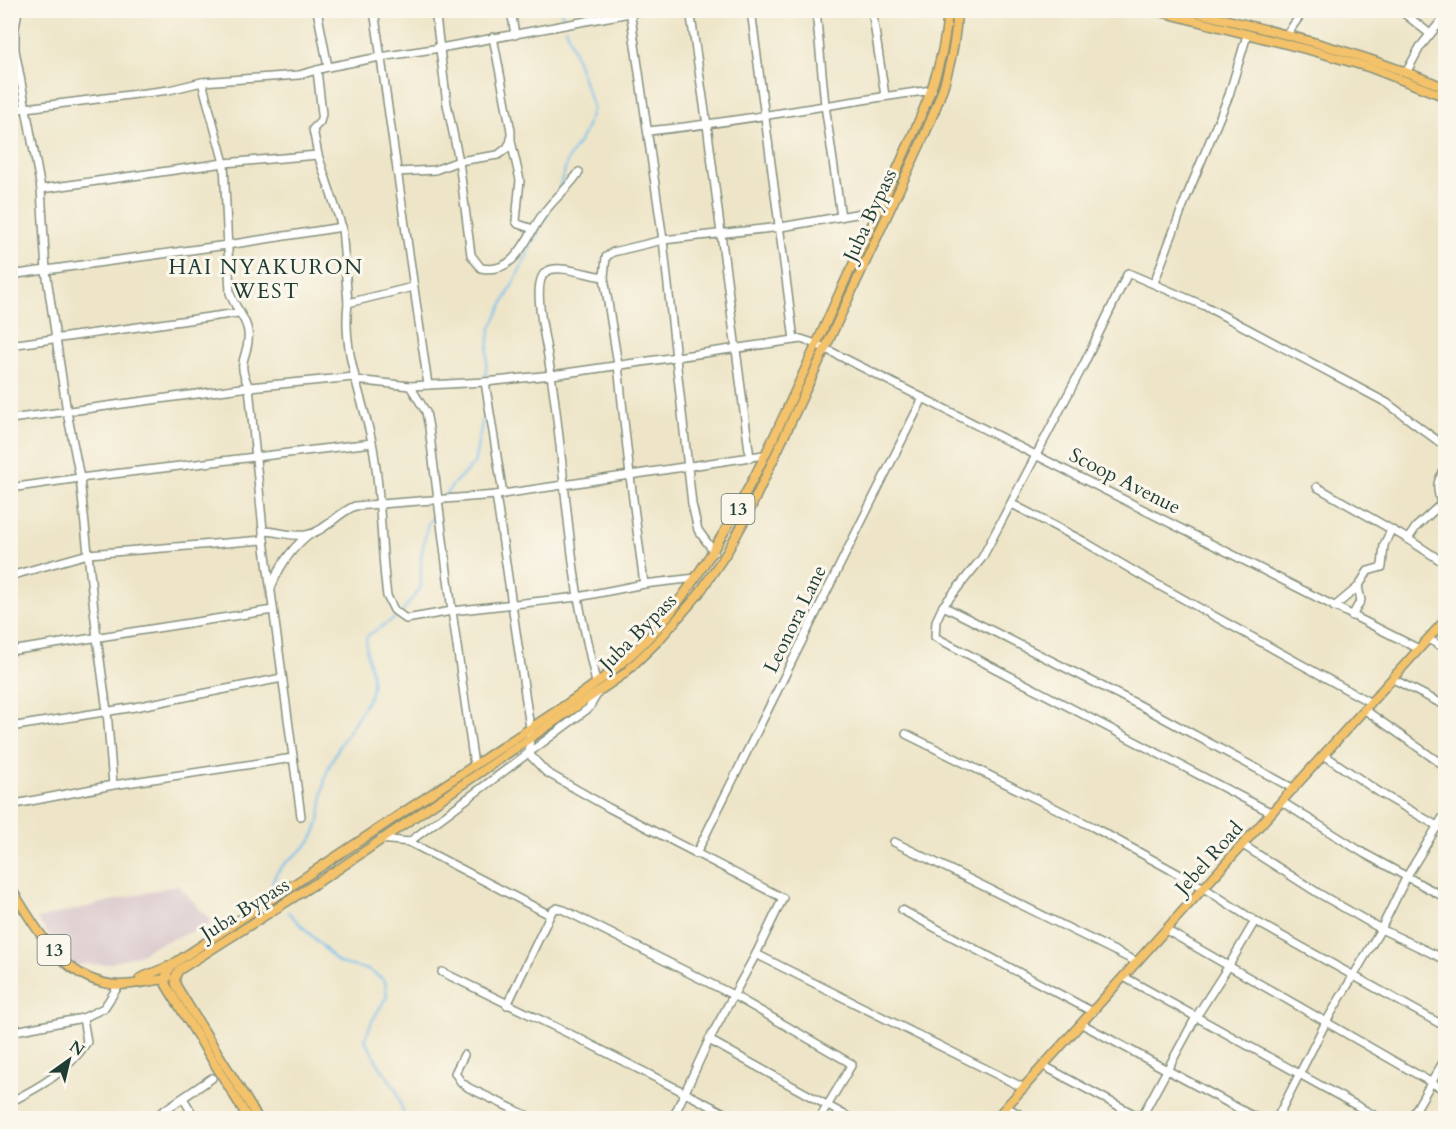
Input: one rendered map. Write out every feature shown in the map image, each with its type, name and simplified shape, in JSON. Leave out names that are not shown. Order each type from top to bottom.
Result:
[{"type":"main road","name":"Juba Bypass","points":[[176,967],[596,682],[623,661],[673,610],[714,552],[787,411],[932,90],[944,48],[948,10]]},
{"type":"main road","name":"Juba Bypass","points":[[176,967],[340,868],[598,693],[645,655],[681,615],[711,576],[747,516],[872,253],[939,99],[950,67],[957,10]]},
{"type":"main road","points":[[1153,10],[1371,68],[1446,97]]},
{"type":"main road","points":[[1186,10],[1329,45],[1407,71],[1446,88]]},
{"type":"main road","name":"Jebel Road","points":[[996,1119],[1446,619]]},
{"type":"main road","name":"13","points":[[10,887],[63,962],[79,974],[119,985]]},
{"type":"main road","points":[[119,985],[165,979],[176,967]]},
{"type":"main road","points":[[119,985],[176,967]]},
{"type":"main road","points":[[176,967],[177,987],[258,1119]]},
{"type":"main road","points":[[165,979],[166,985],[248,1119]]},
{"type":"main road","points":[[140,982],[162,990],[180,1008]]},
{"type":"street","points":[[18,10],[13,50],[41,189],[46,271],[67,412],[80,478],[107,711],[113,785]]},
{"type":"street","points":[[317,10],[328,67]]},
{"type":"street","points":[[374,10],[428,385]]},
{"type":"street","points":[[435,10],[447,104],[459,160],[471,255],[481,268],[486,269],[510,262],[517,256],[542,215],[570,186],[579,172]]},
{"type":"street","points":[[511,10],[515,35]]},
{"type":"street","points":[[10,110],[169,90],[202,82],[299,75],[380,57],[515,35],[646,10]]},
{"type":"street","points":[[690,10],[750,458]]},
{"type":"street","points":[[751,10],[794,340]]},
{"type":"street","points":[[816,10],[825,105],[841,217]]},
{"type":"street","points":[[872,10],[885,96]]},
{"type":"street","points":[[1287,34],[1304,10]]},
{"type":"street","points":[[1400,10],[1430,34]]},
{"type":"street","points":[[631,12],[663,240],[692,504],[698,530],[714,552]]},
{"type":"street","points":[[1407,71],[1420,47],[1446,15]]},
{"type":"street","points":[[1154,283],[1229,95],[1247,35]]},
{"type":"street","points":[[493,37],[520,180],[516,221],[533,230]]},
{"type":"street","points":[[317,70],[322,114],[320,122],[313,129],[318,155],[342,226],[349,345],[354,378],[372,443],[380,505],[387,596],[394,610],[406,619],[452,611],[578,597],[644,584],[696,578]]},
{"type":"street","points":[[202,82],[224,163],[230,293],[238,313],[247,324],[249,334],[241,364],[249,387],[264,540],[300,816]]},
{"type":"street","points":[[648,131],[707,125],[932,90]]},
{"type":"street","points":[[397,172],[435,170],[459,160],[498,155],[507,148],[511,141]]},
{"type":"street","points":[[41,189],[224,163],[318,155]]},
{"type":"street","points":[[644,584],[618,365],[604,277],[604,264],[609,254],[663,240],[781,227],[879,210]]},
{"type":"street","points":[[10,274],[227,245],[342,226]]},
{"type":"street","points":[[596,682],[578,597],[552,375],[539,299],[542,277],[550,270],[568,270],[604,277]]},
{"type":"street","points":[[1272,813],[935,637],[936,621],[943,606],[982,558],[1012,504],[1128,273],[1205,306],[1387,403],[1446,447]]},
{"type":"street","points":[[348,303],[413,287]]},
{"type":"street","points":[[10,345],[238,313]]},
{"type":"street","points":[[10,419],[249,387],[354,378],[410,386],[485,382],[552,375],[801,339],[816,344]]},
{"type":"street","name":"Scoop Avenue","points":[[816,344],[1419,649]]},
{"type":"street","points":[[485,382],[520,666],[530,728],[529,754],[546,772],[609,808],[783,898],[756,954],[709,1040],[673,1119]]},
{"type":"street","points":[[410,386],[426,412],[474,765]]},
{"type":"street","name":"Leonora Lane","points":[[696,854],[923,398]]},
{"type":"street","points":[[10,488],[372,443]]},
{"type":"street","points":[[270,589],[278,568],[296,545],[348,509],[500,495],[764,455]]},
{"type":"street","points":[[1408,539],[1416,527],[1441,504],[1437,487],[1439,477],[1446,470]]},
{"type":"street","points":[[1317,487],[1408,539],[1446,564]]},
{"type":"street","points":[[1012,504],[1083,541],[1368,707],[1446,766]]},
{"type":"street","points":[[1334,607],[1358,586],[1368,571],[1382,567],[1384,545],[1391,530]]},
{"type":"street","points":[[263,531],[308,535]]},
{"type":"street","points":[[10,576],[88,554],[264,540]]},
{"type":"street","points":[[1352,616],[1361,600],[1358,586]]},
{"type":"street","points":[[943,606],[1155,714],[1294,789]]},
{"type":"street","points":[[10,651],[273,610]]},
{"type":"street","points":[[1428,639],[1446,649]]},
{"type":"street","points":[[10,726],[107,711],[282,678]]},
{"type":"street","points":[[1393,679],[1446,706]]},
{"type":"street","points":[[409,842],[589,708],[598,693]]},
{"type":"street","points":[[906,734],[1093,826],[1204,888],[1255,921],[1446,1027]]},
{"type":"street","points":[[1324,755],[1382,794],[1446,831]]},
{"type":"street","points":[[10,805],[113,785],[292,758]]},
{"type":"street","points":[[1282,802],[1365,854],[1446,898]]},
{"type":"street","points":[[1277,1119],[1326,1022],[1381,929],[1407,876],[1446,812]]},
{"type":"street","points":[[381,839],[409,842],[550,915]]},
{"type":"street","points":[[894,842],[1137,962]]},
{"type":"street","points":[[1243,845],[1318,893],[1381,929],[1446,960]]},
{"type":"street","points":[[507,1005],[550,915],[557,908],[564,910],[734,995],[852,1064],[820,1119]]},
{"type":"street","points":[[902,910],[1093,1012]]},
{"type":"street","points":[[1044,1066],[1141,1118],[1196,1017],[1255,921]]},
{"type":"street","points":[[1166,930],[1446,1091]]},
{"type":"street","points":[[756,954],[1024,1088]]},
{"type":"street","points":[[442,972],[578,1038],[734,1119]]},
{"type":"street","points":[[1124,977],[1379,1119]]},
{"type":"street","points":[[10,1032],[83,1018],[104,1008],[119,985]]},
{"type":"street","points":[[10,1102],[57,1075],[83,1047],[87,1042],[83,1018]]},
{"type":"street","points":[[1082,1024],[1256,1119]]},
{"type":"street","points":[[709,1040],[850,1119]]},
{"type":"street","points":[[464,1055],[455,1072],[464,1084],[532,1119]]},
{"type":"street","points":[[1411,1119],[1446,1058]]},
{"type":"street","points":[[153,1119],[212,1077]]},
{"type":"street","points":[[183,1098],[195,1119]]},
{"type":"street","points":[[1006,1107],[1026,1119]]},
{"type":"shaded area","points":[[178,885],[211,921],[208,926],[153,946],[141,954],[107,964],[75,965],[37,919]]},
{"type":"waterway","points":[[561,10],[564,22]]},
{"type":"waterway","points":[[558,192],[568,159],[584,134],[593,108],[566,28]]},
{"type":"waterway","points":[[485,380],[490,330],[549,211]]},
{"type":"waterway","points":[[445,496],[454,483],[474,464],[486,404]]},
{"type":"waterway","points":[[402,612],[421,587],[421,556],[428,523],[437,512]]},
{"type":"waterway","points":[[272,886],[279,870],[303,849],[314,835],[319,820],[327,772],[336,752],[370,695],[372,679],[366,651],[367,636],[398,616]]},
{"type":"waterway","points":[[288,912],[339,963],[369,970],[385,981],[387,996],[372,1021],[365,1039],[377,1062],[396,1089],[405,1118]]},
{"type":"district","name":"HAI NYAKURON WEST","points":[[266,279]]}]
